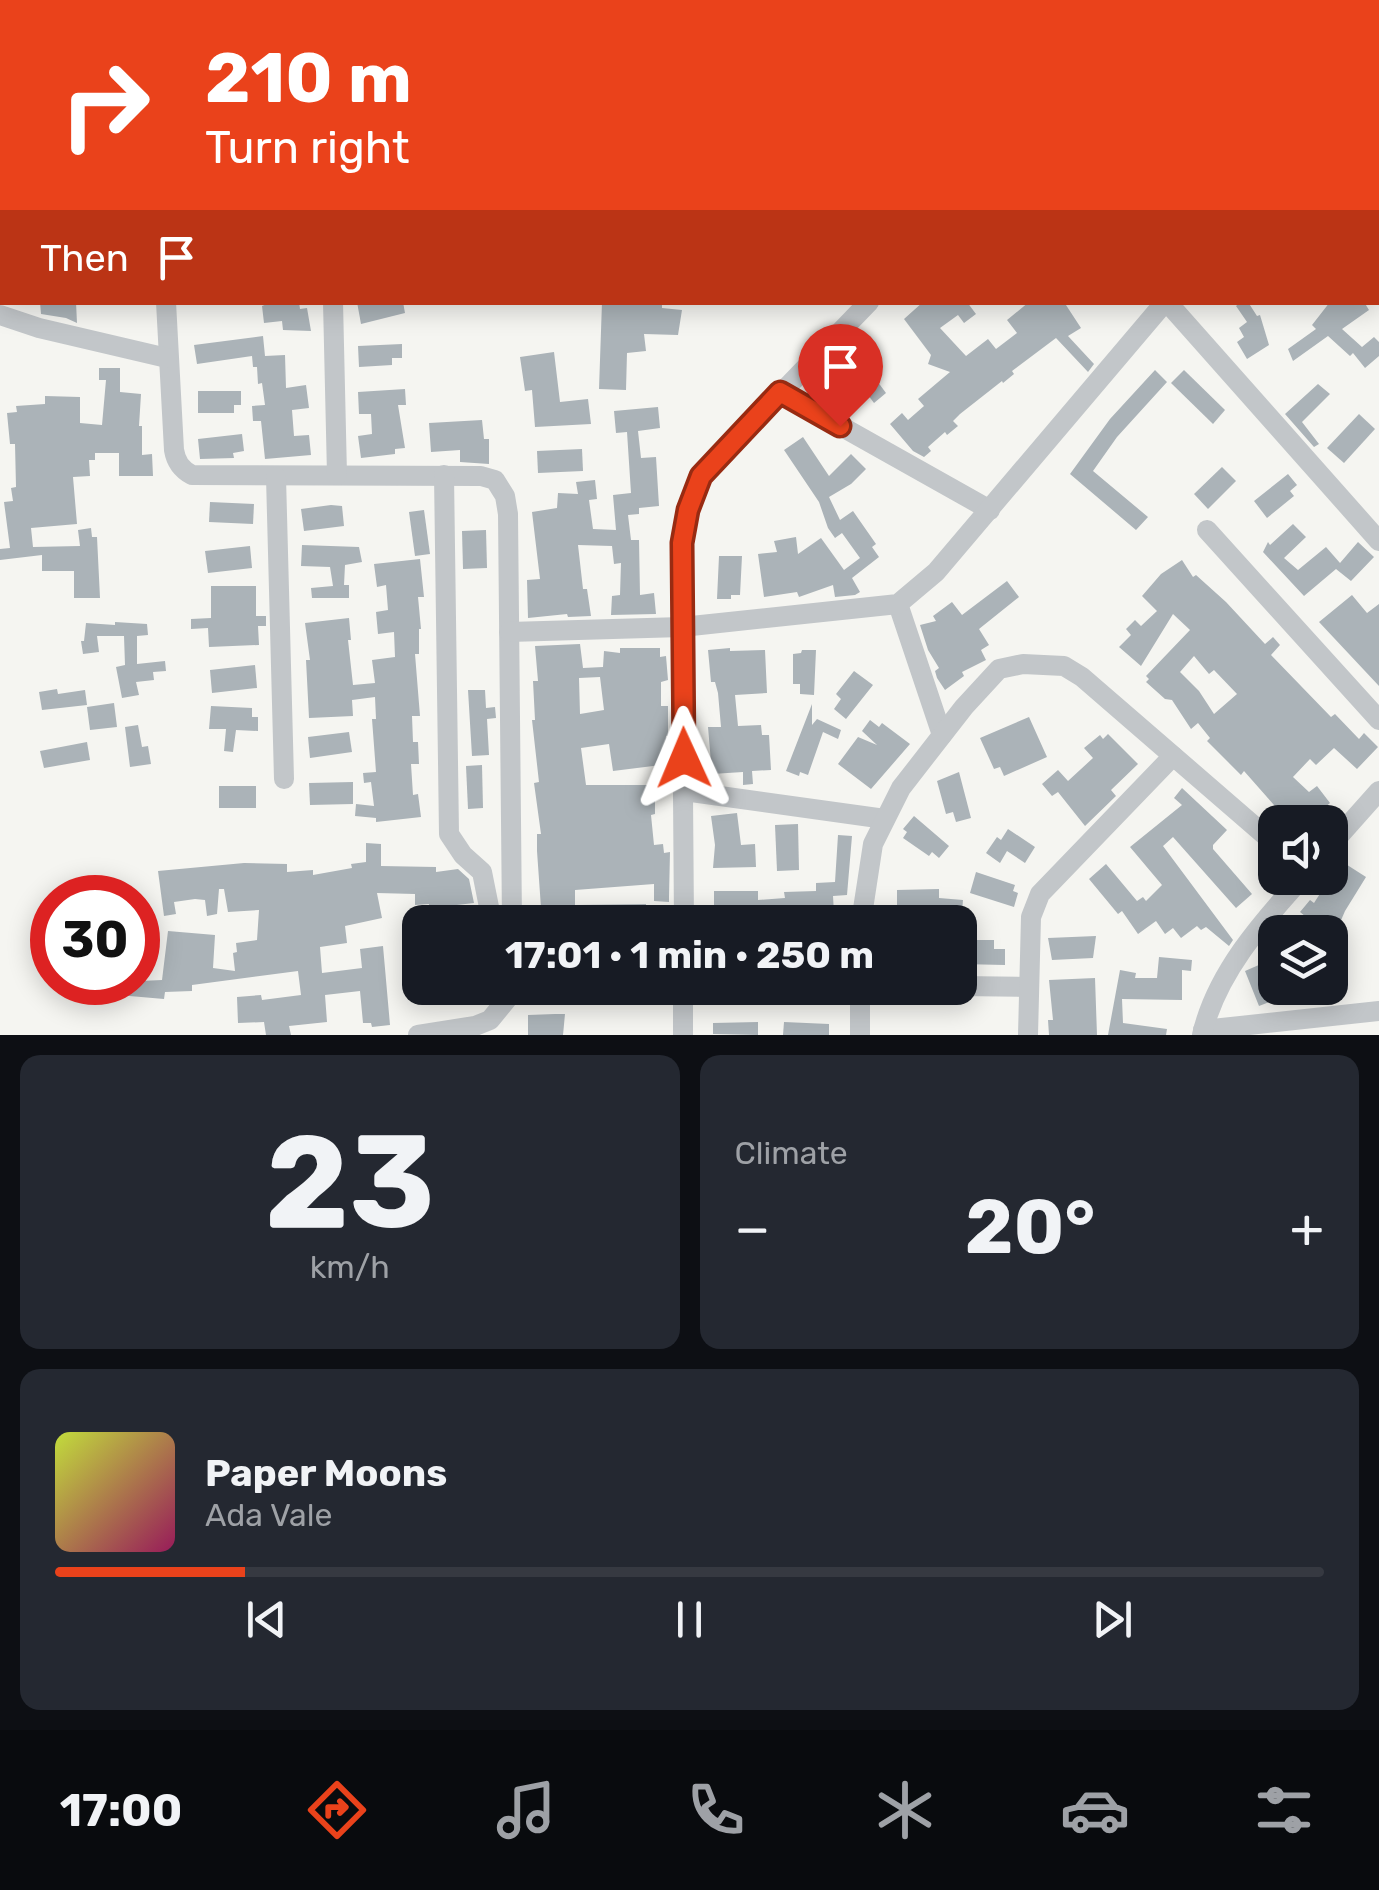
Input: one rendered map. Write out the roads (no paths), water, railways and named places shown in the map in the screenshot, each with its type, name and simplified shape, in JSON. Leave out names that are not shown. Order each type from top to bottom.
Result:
[{"type":"street","points":[[166,305],[174,450],[180,466],[192,475],[444,475],[496,480],[505,496],[512,905]]},
{"type":"street","points":[[334,305],[337,476]]},
{"type":"street","points":[[684,905],[682,543],[688,510],[701,476],[865,305]]},
{"type":"street","points":[[509,632],[682,627],[898,604],[936,572],[1163,305]]},
{"type":"street","points":[[1169,305],[1379,540]]},
{"type":"street","points":[[0,315],[167,358]]},
{"type":"street","points":[[780,392],[990,510]]},
{"type":"street","points":[[444,475],[449,834],[463,856],[482,872],[489,905]]},
{"type":"street","points":[[276,478],[284,779]]},
{"type":"street","points":[[1207,530],[1379,720]]},
{"type":"street","points":[[898,604],[942,735]]},
{"type":"street","points":[[864,905],[873,844],[901,788],[999,669],[1023,664],[1064,666],[1082,677],[1258,829]]},
{"type":"street","points":[[1028,1035],[1031,917],[1040,894],[1173,756]]},
{"type":"street","points":[[1348,826],[1379,791]]},
{"type":"street","points":[[684,792],[885,819]]},
{"type":"street","points":[[1287,895],[1256,929],[1212,1002],[1203,1033],[1379,1011]]},
{"type":"street","points":[[977,986],[1028,987]]},
{"type":"street","points":[[418,1035],[475,1026],[490,1020],[502,1005]]},
{"type":"street","points":[[683,1005],[683,1035]]},
{"type":"street","points":[[860,1005],[860,1035]]}]
